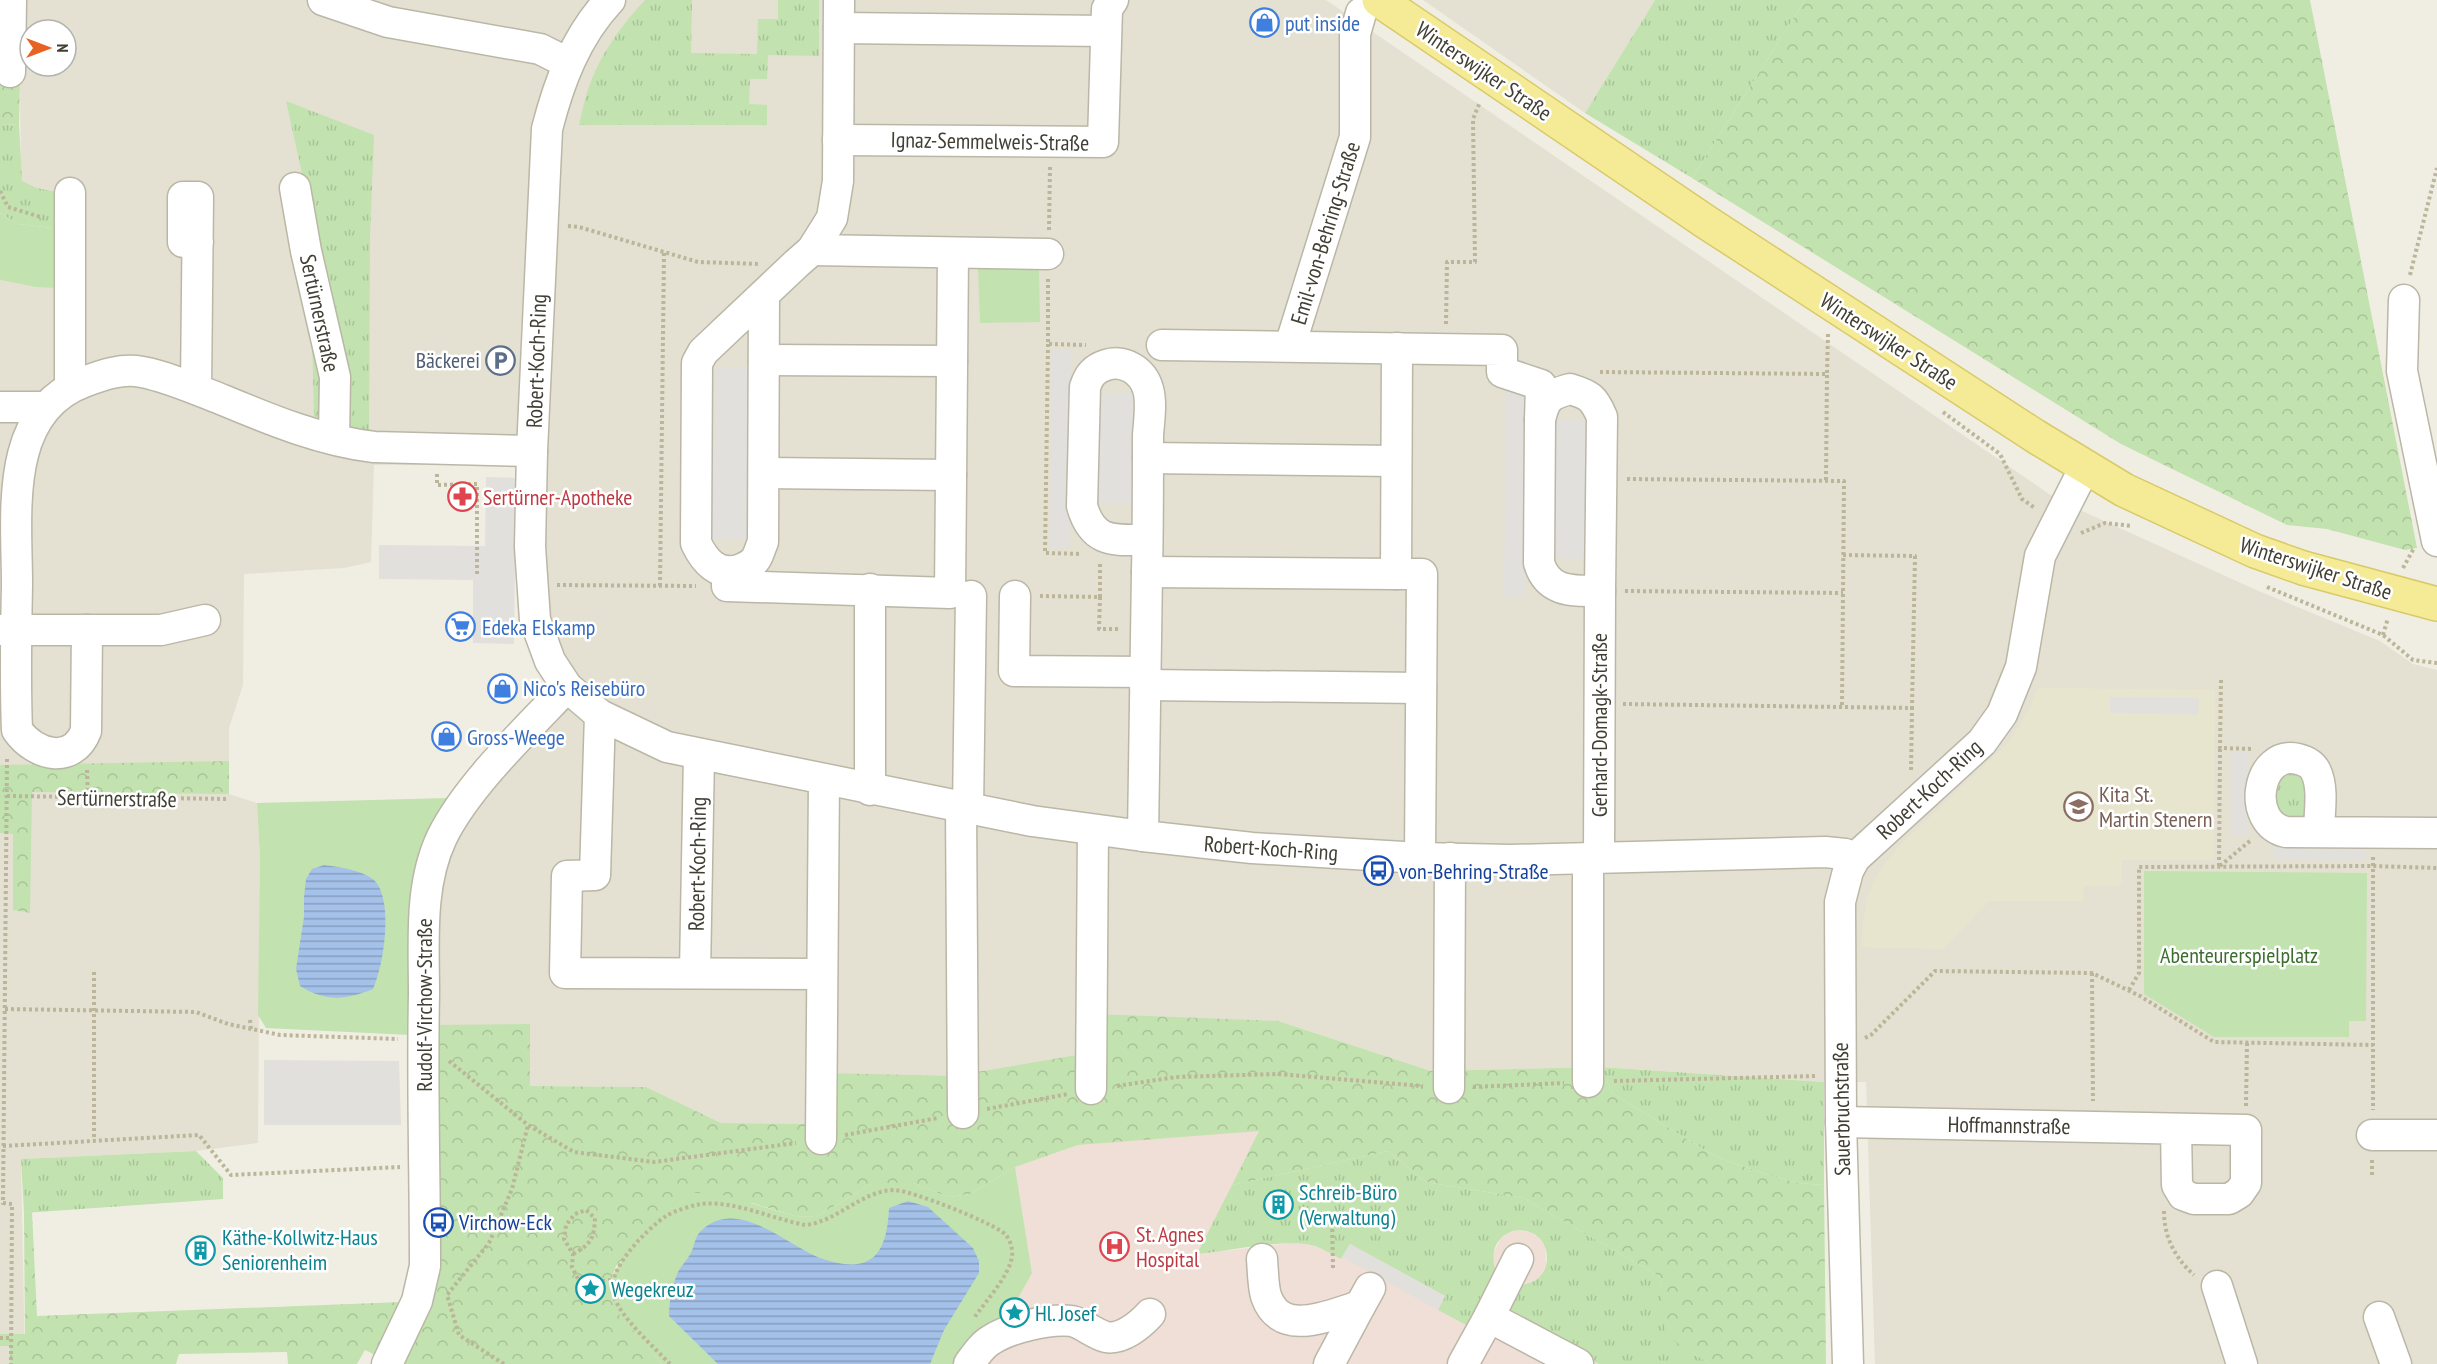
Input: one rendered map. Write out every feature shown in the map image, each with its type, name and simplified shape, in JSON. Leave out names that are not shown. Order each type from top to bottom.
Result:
[{"type":"main road","name":"Winterswijker Straße","points":[[1370,7],[2124,490],[2255,551],[2332,576],[2437,604]]},
{"type":"street","points":[[10,0],[10,72]]},
{"type":"street","points":[[323,0],[388,22],[540,49],[568,63]]},
{"type":"street","name":"Robert-Koch-Ring","points":[[610,0],[586,32],[568,63],[556,94],[547,129],[532,451],[532,585],[535,620],[550,661],[567,687],[600,715],[668,747],[964,808],[1093,830],[1252,848],[1420,858],[1593,858],[1825,852],[1855,858],[1982,742],[2002,714],[2021,667],[2040,556],[2085,466]]},
{"type":"street","name":"Ignaz-Semmelweis-Straße","points":[[838,140],[1103,142],[1107,9],[1113,0]]},
{"type":"street","name":"Emil-von-Behring-Straße","points":[[1290,346],[1355,137],[1355,34],[1370,7]]},
{"type":"street","points":[[953,254],[950,593],[727,579],[702,556],[696,543],[697,363],[703,352],[804,257],[832,218],[838,181],[839,14],[1106,31]]},
{"type":"street","name":"Sertürnerstraße","points":[[295,188],[306,251],[335,377],[334,439]]},
{"type":"street","points":[[69,193],[70,387]]},
{"type":"street","points":[[195,389],[198,242]]},
{"type":"street","points":[[804,257],[1048,254]]},
{"type":"street","points":[[727,579],[755,561],[762,542],[764,295]]},
{"type":"street","points":[[2404,300],[2402,370],[2437,541]]},
{"type":"street","name":"Emil-von-Behring-Straße","points":[[1162,345],[1397,348]]},
{"type":"street","points":[[1396,574],[1397,348]]},
{"type":"street","name":"Gerhard-Domagk-Straße","points":[[1397,348],[1502,350],[1502,372],[1541,385],[1539,563],[1543,575],[1552,584],[1566,589],[1600,591]]},
{"type":"street","points":[[764,360],[952,361]]},
{"type":"street","points":[[1143,836],[1147,572],[1149,390],[1135,369],[1124,364],[1110,364],[1097,368],[1088,378],[1083,397],[1082,506],[1087,524],[1100,544],[1117,540],[1147,540]]},
{"type":"street","points":[[17,730],[8,630],[18,479],[25,447],[44,407],[70,387],[107,373],[140,372],[195,389],[258,414],[334,439],[374,447],[532,451]]},
{"type":"street","name":"Gerhard-Domagk-Straße","points":[[1540,420],[1543,405],[1552,394],[1570,389],[1585,393],[1596,402],[1602,417],[1599,704],[1593,858]]},
{"type":"street","points":[[0,407],[44,407]]},
{"type":"street","points":[[1148,458],[1396,461]]},
{"type":"street","points":[[764,473],[951,475]]},
{"type":"street","points":[[1147,572],[1422,574],[1420,858]]},
{"type":"street","points":[[870,589],[870,790]]},
{"type":"street","points":[[963,1113],[964,808],[971,596]]},
{"type":"street","points":[[1014,596],[1014,671],[1421,688]]},
{"type":"street","points":[[8,630],[161,630],[206,620]]},
{"type":"street","name":"Sertürnerstraße","points":[[17,730],[25,742],[46,752],[74,749],[82,742],[86,731],[87,630]]},
{"type":"street","name":"Rudolf-Virchow-Straße","points":[[387,1364],[417,1301],[425,1266],[423,1040],[425,905],[430,869],[442,837],[470,795],[522,734],[567,687]]},
{"type":"street","points":[[600,715],[595,875],[567,876],[566,972],[822,974]]},
{"type":"street","name":"Robert-Koch-Ring","points":[[695,973],[699,754]]},
{"type":"street","points":[[2319,832],[2319,782],[2316,770],[2307,762],[2296,758],[2285,759],[2268,769],[2263,780],[2263,815],[2277,830],[2286,832],[2437,833]]},
{"type":"street","points":[[821,1139],[824,780]]},
{"type":"street","points":[[1091,1089],[1093,830]]},
{"type":"street","points":[[1449,1088],[1450,858]]},
{"type":"street","points":[[1588,1082],[1593,858]]},
{"type":"street","name":"Sauerbruchstraße","points":[[1848,1364],[1841,1122],[1840,902],[1848,871],[1855,858]]},
{"type":"street","name":"Hoffmannstraße","points":[[1841,1122],[2246,1130]]},
{"type":"street","points":[[2176,1129],[2177,1185],[2183,1195],[2229,1200],[2239,1193],[2246,1183],[2246,1130]]},
{"type":"street","points":[[2372,1135],[2437,1135]]},
{"type":"street","points":[[1262,1259],[1266,1296],[1275,1312],[1290,1322],[1306,1321],[1365,1297],[1329,1364]]},
{"type":"street","points":[[1463,1364],[1518,1259]]},
{"type":"street","points":[[2217,1286],[2242,1364]]},
{"type":"street","points":[[969,1364],[990,1340],[1015,1330],[1051,1321],[1073,1322],[1107,1337],[1124,1334],[1140,1325],[1150,1314]]},
{"type":"street","points":[[2379,1317],[2396,1364]]},
{"type":"street","points":[[1487,1320],[1578,1364]]},
{"type":"path","points":[[1446,348],[1448,262],[1475,262],[1473,119],[1483,94]]},
{"type":"path","points":[[1050,141],[1045,553],[1100,544],[1099,629],[1128,630]]},
{"type":"path","points":[[2404,300],[2437,168]]},
{"type":"path","points":[[0,191],[8,207],[58,222],[69,223]]},
{"type":"path","points":[[541,224],[579,226],[698,262],[804,257]]},
{"type":"path","points":[[660,586],[664,252]]},
{"type":"path","points":[[1826,480],[1828,329]]},
{"type":"path","points":[[1048,344],[1092,345]]},
{"type":"path","points":[[1597,372],[1827,374]]},
{"type":"path","points":[[438,450],[437,484],[477,484],[477,576]]},
{"type":"path","points":[[1601,479],[1844,480],[1842,707]]},
{"type":"path","points":[[2076,543],[2082,533]]},
{"type":"path","points":[[1843,555],[1915,556],[1911,775],[1930,791]]},
{"type":"path","points":[[532,585],[660,586],[727,579]]},
{"type":"path","points":[[1600,591],[1843,593]]},
{"type":"path","points":[[1014,596],[1100,597]]},
{"type":"path","points":[[2220,866],[2221,680]]},
{"type":"path","points":[[1599,704],[1912,708]]},
{"type":"path","points":[[12,1364],[12,1203],[2,1203],[2,1097],[5,1009],[3,994],[6,796],[8,750],[17,730]]},
{"type":"path","points":[[2220,748],[2252,747],[2268,769]]},
{"type":"path","name":"Sertürnerstraße","points":[[6,796],[228,799]]},
{"type":"path","points":[[0,821],[6,821]]},
{"type":"path","points":[[2220,866],[2269,824]]},
{"type":"path","points":[[2372,832],[2372,1176]]},
{"type":"path","points":[[2129,990],[2139,972],[2139,867],[2437,868]]},
{"type":"path","points":[[1840,1048],[1871,1035],[1935,971],[2092,972],[2129,990],[2214,1042],[2373,1045]]},
{"type":"path","points":[[94,972],[94,1140]]},
{"type":"path","points":[[2092,972],[2094,1127]]},
{"type":"path","points":[[5,1009],[196,1012],[251,1030],[280,1035],[423,1040]]},
{"type":"path","points":[[250,1020],[251,1030]]},
{"type":"path","points":[[2246,1130],[2247,1043]]},
{"type":"path","points":[[504,1364],[459,1335],[447,1296],[489,1243],[512,1189],[528,1125]]},
{"type":"path","points":[[3,1146],[199,1135],[231,1175],[424,1166]]},
{"type":"path","points":[[2177,1185],[2164,1199],[2164,1228],[2179,1261],[2194,1275],[2210,1279],[2217,1286]]},
{"type":"path","points":[[670,1364],[622,1311],[613,1295],[612,1280],[620,1265],[652,1227],[669,1215],[690,1207],[722,1204],[804,1225],[817,1224],[872,1196],[893,1190],[916,1194],[947,1206],[1005,1234],[1011,1244],[1013,1255],[1010,1266],[970,1324]]},
{"type":"path","points":[[573,1254],[587,1246],[594,1234],[595,1218],[586,1210],[575,1214],[566,1225],[564,1239],[573,1254],[572,1267],[580,1283],[612,1280]]},
{"type":"path","points":[[1332,1217],[1333,1268]]},
{"type":"path","points":[[0,1338],[12,1338]]},
{"type":"shaded area","points":[[0,0],[1326,0],[2058,500],[2254,589],[2380,641],[2413,664],[2437,670],[2437,1364],[1875,1364],[1866,1082],[1824,1082],[1600,1067],[1431,1071],[1278,1021],[953,1076],[812,1124],[721,1123],[646,1087],[530,1086],[411,1026],[449,798],[456,786],[509,726],[553,691],[536,665],[520,623],[517,579],[518,465],[374,465],[371,562],[344,568],[244,574],[243,685],[229,728],[229,794],[257,803],[260,858],[258,1143],[196,1151],[21,1159],[25,1364],[0,1364],[0,280],[36,287],[61,193],[37,188],[21,181],[20,82],[0,66]]},
{"type":"shaded area","points":[[1423,0],[1655,0],[1585,113]]},
{"type":"shaded area","points":[[1052,349],[1071,349],[1069,547],[1050,547]]},
{"type":"shaded area","points":[[709,368],[751,368],[750,539],[708,539]]},
{"type":"shaded area","points":[[1506,384],[1527,384],[1526,598],[1504,598]]},
{"type":"shaded area","points":[[1093,394],[1138,394],[1137,503],[1092,503]]},
{"type":"shaded area","points":[[1548,420],[1591,420],[1590,559],[1547,558]]},
{"type":"shaded area","name":"Edeka Elskamp","points":[[486,477],[516,478],[514,644],[473,643],[473,580],[379,579],[379,545],[485,546]]},
{"type":"shaded area","name":"Kita St. Martin Stenern","points":[[2038,688],[2215,690],[2213,860],[2122,860],[2122,885],[2083,886],[2083,901],[1989,901],[1943,949],[1861,947],[1868,896],[1879,872],[1896,849],[2010,741],[2030,708]]},
{"type":"shaded area","points":[[2110,697],[2199,698],[2198,715],[2110,713]]},
{"type":"shaded area","points":[[2231,751],[2248,751],[2247,835],[2231,835]]},
{"type":"shaded area","points":[[2273,843],[2366,843],[2366,860],[2273,860]]},
{"type":"shaded area","points":[[264,1060],[399,1061],[401,1125],[264,1125]]},
{"type":"shaded area","name":"St. Agnes Hospital","points":[[1260,1130],[1198,1254],[1291,1243],[1307,1244],[1323,1249],[1341,1259],[1350,1244],[1493,1264],[1493,1255],[1500,1239],[1517,1230],[1530,1232],[1539,1238],[1545,1247],[1546,1265],[1542,1274],[1535,1281],[1518,1285],[1504,1313],[1599,1364],[963,1364],[1016,1300],[1032,1273],[1015,1167],[1078,1145]]},
{"type":"shaded area","points":[[1350,1244],[1445,1296],[1438,1310],[1342,1257]]},
{"type":"green space","points":[[645,0],[692,0],[691,53],[757,54],[758,19],[778,19],[778,0],[819,0],[819,56],[768,55],[767,79],[750,79],[749,104],[767,105],[767,125],[579,125],[588,89],[600,61],[621,29]]},
{"type":"green space","points":[[1655,0],[1805,0],[1692,178],[1585,113]]},
{"type":"green space","points":[[1805,0],[2310,0],[2417,548],[2405,550],[2327,529],[2287,525],[2121,444],[1692,178]]},
{"type":"green space","points":[[0,67],[20,82],[19,124],[0,125]]},
{"type":"green space","points":[[286,101],[374,135],[370,238],[369,433],[331,426],[314,416],[309,205]]},
{"type":"green space","points":[[19,124],[22,181],[37,188],[62,193],[61,229],[18,224],[0,213],[0,125]]},
{"type":"green space","points":[[0,213],[18,224],[61,229],[58,288],[36,287],[0,280]]},
{"type":"green space","points":[[1039,266],[1040,322],[980,323],[978,267]]},
{"type":"green space","points":[[229,761],[229,794],[32,792],[30,913],[13,910],[13,834],[0,833],[0,765]]},
{"type":"green space","points":[[2282,769],[2307,775],[2306,815],[2300,822],[2273,810],[2277,775]]},
{"type":"green space","points":[[449,798],[410,1035],[266,1028],[258,1015],[260,858],[257,803]]},
{"type":"green space","name":"Abenteurerspielplatz","points":[[2144,871],[2367,873],[2366,1021],[2349,1021],[2349,1037],[2214,1037],[2144,994]]},
{"type":"green space","points":[[1094,1014],[1278,1021],[1431,1071],[1600,1067],[1612,1093],[1716,1157],[1798,1183],[1824,1185],[1826,1364],[1710,1364],[1665,1335],[1661,1277],[1523,1198],[1426,1182],[1388,1151],[1232,1185],[1259,1131],[1078,1145],[1015,1167],[970,1194],[948,1197],[913,1183],[873,1183],[816,1217],[795,1216],[752,1203],[651,1226],[616,1266],[609,1285],[621,1316],[662,1364],[398,1364],[428,1306],[433,1025],[530,1024],[530,1086],[646,1087],[721,1123],[812,1124],[827,1073],[953,1076],[1094,1052]]},
{"type":"green space","points":[[1600,1067],[1824,1082],[1824,1185],[1798,1183],[1716,1157],[1612,1093]]},
{"type":"green space","points":[[196,1151],[223,1178],[223,1199],[24,1213],[21,1159]]},
{"type":"green space","points":[[1388,1151],[1426,1182],[1523,1198],[1661,1277],[1666,1335],[1710,1364],[1599,1364],[1504,1313],[1518,1289],[1537,1279],[1546,1265],[1547,1253],[1543,1243],[1527,1231],[1513,1231],[1498,1242],[1493,1259],[1496,1272],[1468,1326],[1438,1310],[1445,1296],[1350,1244],[1341,1259],[1315,1246],[1295,1243],[1197,1254],[1232,1185]]},
{"type":"green space","points":[[1015,1167],[1032,1273],[1017,1300],[1039,1321],[964,1364],[662,1364],[620,1316],[609,1285],[615,1271],[632,1246],[685,1193],[716,1193],[795,1216],[816,1217],[873,1183],[913,1183],[948,1197],[970,1194]]},
{"type":"green space","points":[[32,1212],[37,1316],[401,1302],[375,1355],[365,1350],[357,1364],[288,1364],[287,1352],[179,1354],[176,1364],[10,1364],[10,1346],[0,1346],[0,1334],[25,1334],[24,1213]]},
{"type":"water","points":[[324,865],[350,870],[374,880],[384,902],[385,933],[381,965],[373,989],[345,997],[318,995],[300,986],[296,969],[304,917],[306,879],[312,869]]},
{"type":"water","points":[[908,1201],[928,1207],[973,1248],[979,1261],[979,1273],[944,1330],[930,1364],[718,1364],[669,1316],[671,1294],[678,1272],[691,1253],[698,1234],[714,1222],[729,1219],[745,1221],[761,1226],[820,1258],[837,1263],[863,1263],[879,1250],[884,1239],[889,1208]]},
{"type":"place","name":"put inside","points":[[1264,23]]},
{"type":"place","name":"Bäckerei","points":[[501,360]]},
{"type":"place","name":"Sertürner-Apotheke","points":[[462,497]]},
{"type":"place","name":"Edeka Elskamp","points":[[461,627]]},
{"type":"place","name":"Nico's Reisebüro","points":[[502,688]]},
{"type":"place","name":"Gross-Weege","points":[[446,737]]},
{"type":"place","name":"Kita St. Martin Stenern","points":[[2078,807]]},
{"type":"place","name":"von-Behring-Straße","points":[[1378,871]]},
{"type":"place","name":"Schreib-Büro (Verwaltung)","points":[[1278,1205]]},
{"type":"place","name":"Virchow-Eck","points":[[438,1222]]},
{"type":"place","name":"St. Agnes Hospital","points":[[1115,1247]]},
{"type":"place","name":"Käthe-Kollwitz-Haus Seniorenheim","points":[[201,1250]]},
{"type":"place","name":"Wegekreuz","points":[[590,1289]]},
{"type":"place","name":"Hl. Josef","points":[[1014,1313]]}]
